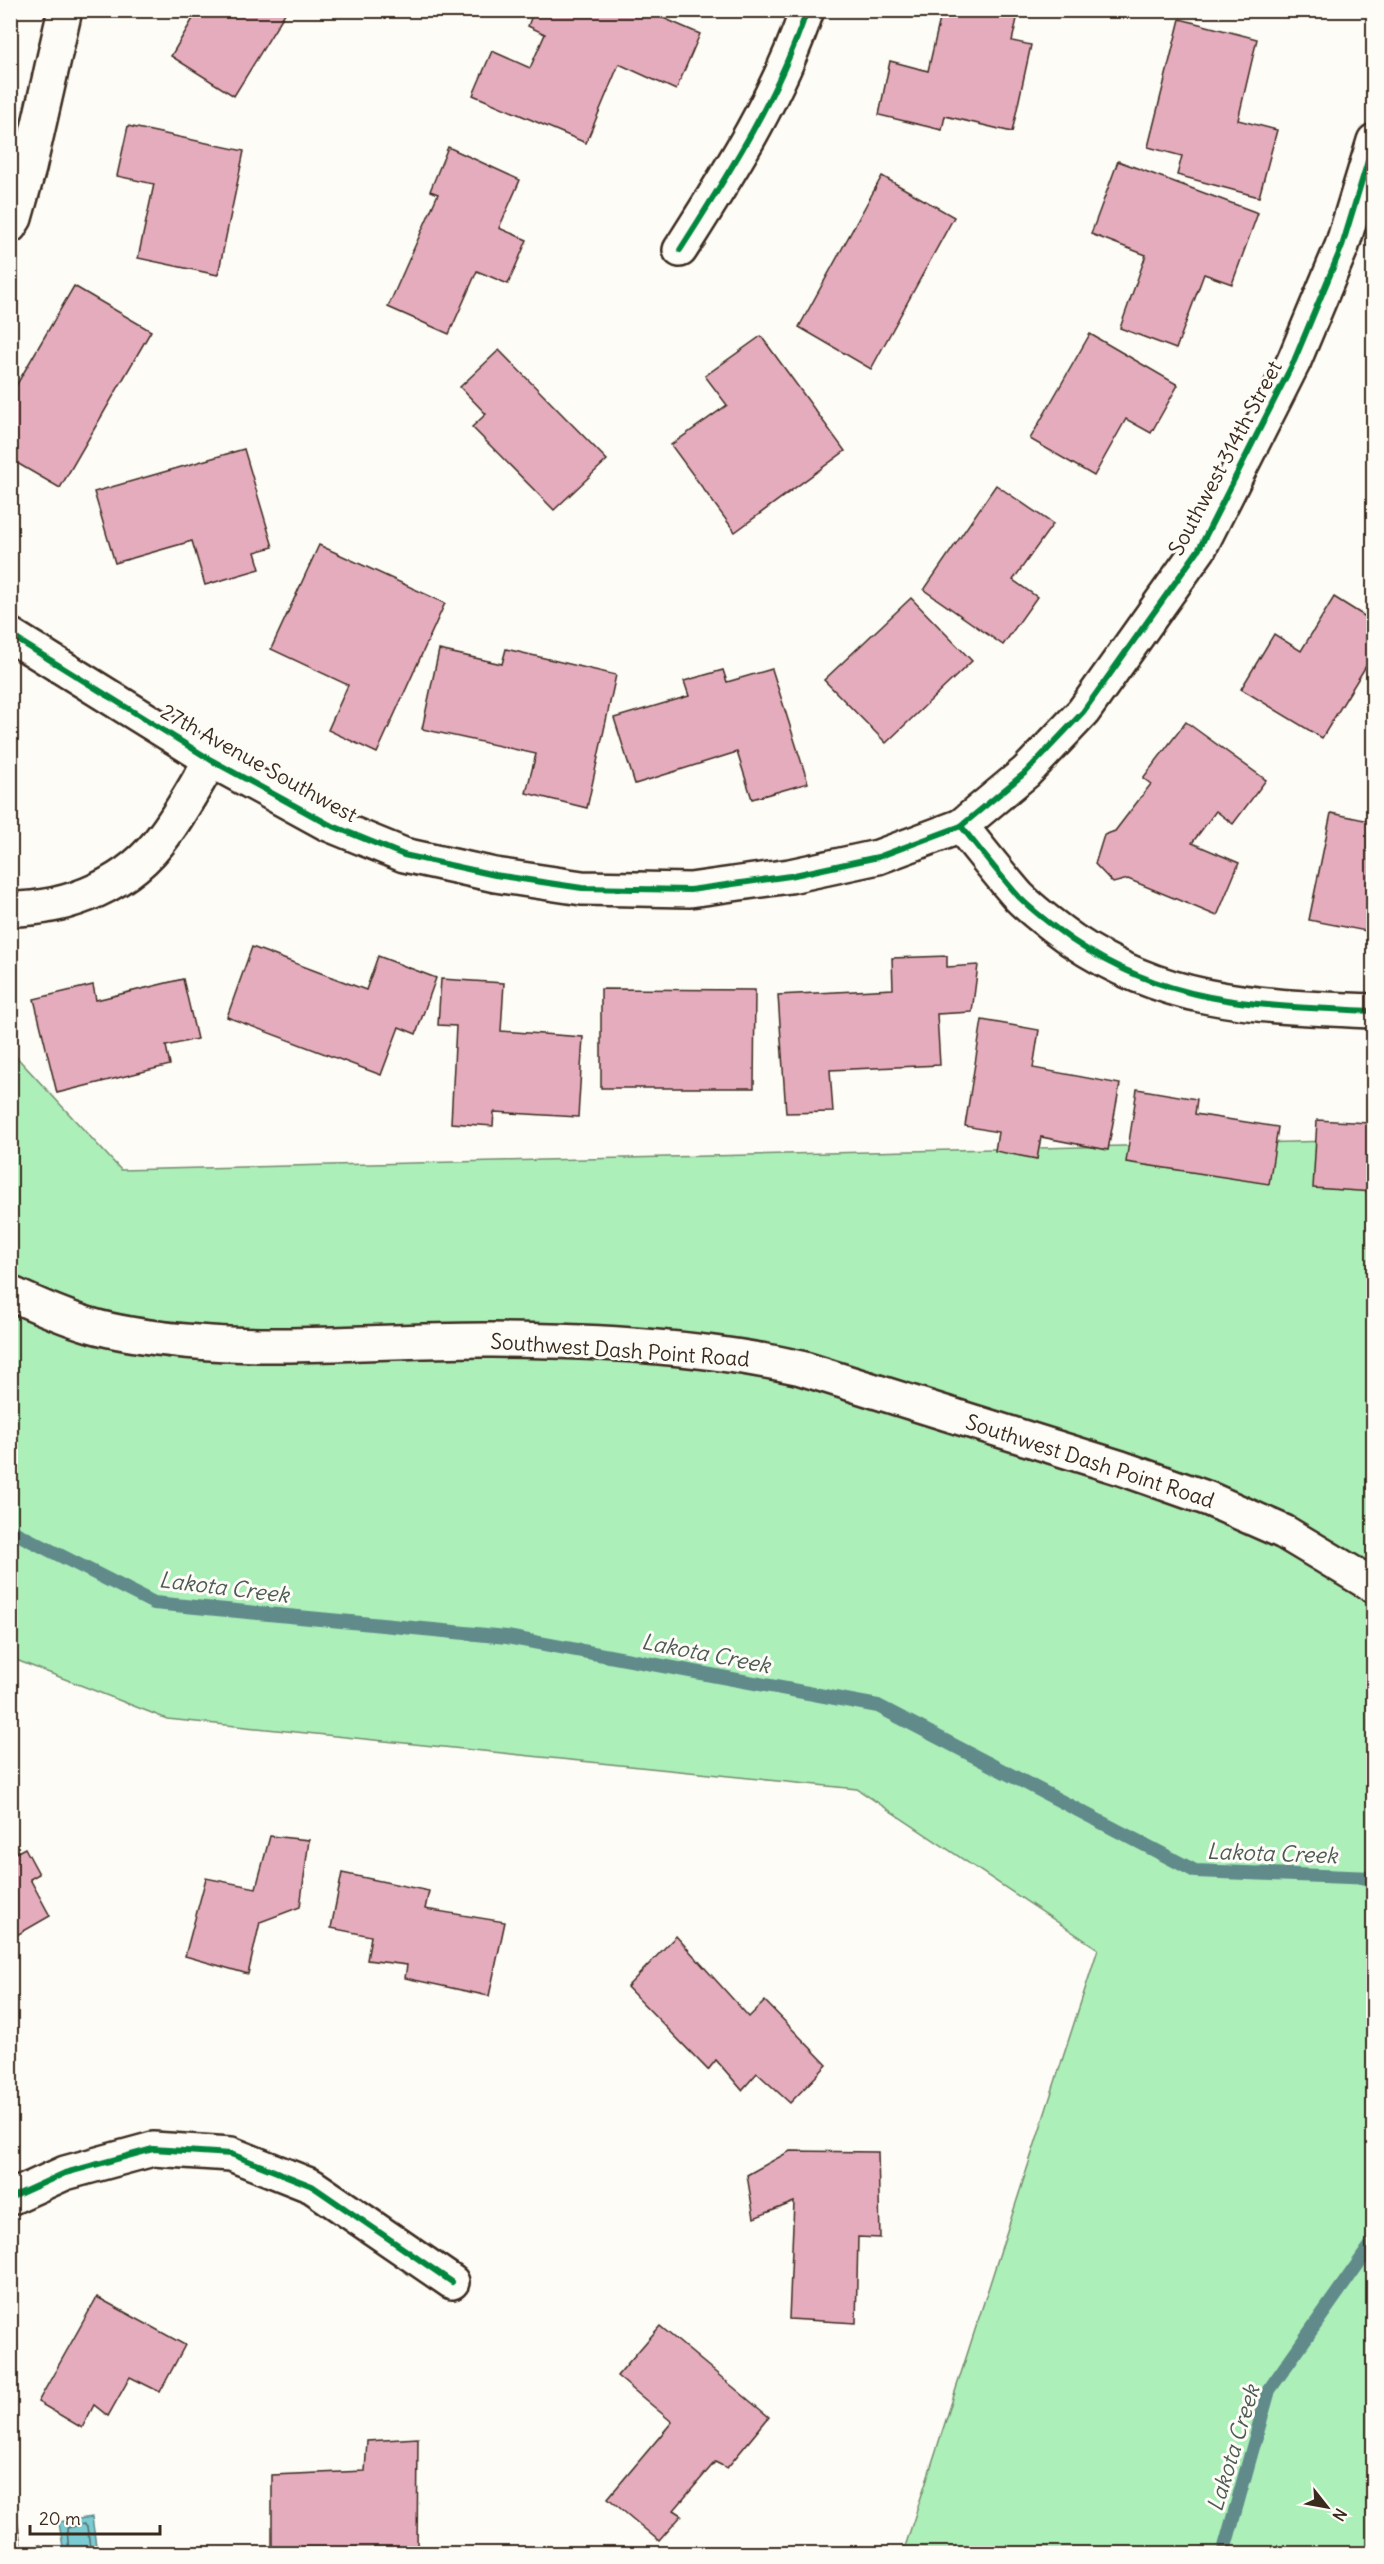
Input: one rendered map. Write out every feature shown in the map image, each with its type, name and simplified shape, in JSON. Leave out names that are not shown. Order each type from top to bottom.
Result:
[{"type":"street","points":[[10,226],[15,218],[28,168],[65,10]]},
{"type":"street","points":[[680,250],[767,108],[796,43],[807,10]]},
{"type":"street","name":"Southwest 314th Street","points":[[961,826],[1026,772],[1083,712],[1199,549],[1294,362],[1342,246],[1374,141]]},
{"type":"street","name":"27th Avenue Southwest","points":[[10,635],[211,760],[328,825],[404,855],[495,875],[582,888],[690,890],[790,876],[878,858],[961,826]]},
{"type":"street","points":[[10,909],[42,907],[76,899],[93,893],[122,875],[149,853],[165,835],[211,760]]},
{"type":"street","points":[[961,826],[1020,898],[1056,929],[1097,957],[1131,974],[1170,988],[1220,1000],[1269,1006],[1374,1011]]},
{"type":"street","name":"Southwest Dash Point Road","points":[[10,1293],[92,1326],[153,1338],[256,1346],[494,1340],[637,1346],[754,1358],[801,1368],[1121,1468],[1209,1499],[1284,1532],[1374,1586]]},
{"type":"street","points":[[10,2198],[65,2172],[153,2149],[231,2154],[312,2186],[452,2282]]},
{"type":"green space","points":[[10,1050],[121,1170],[1373,1140],[1373,2553],[903,2553],[1098,1949],[857,1789],[167,1719],[11,1658]]},
{"type":"water","points":[[92,2517],[97,2553],[64,2553],[59,2522]]},
{"type":"building","points":[[198,10],[287,10],[234,96],[171,56]]},
{"type":"building","points":[[534,10],[645,10],[700,34],[676,90],[619,64],[586,143],[473,95],[492,51],[530,68],[545,34],[528,26]]},
{"type":"building","points":[[942,10],[1019,10],[1012,41],[1031,45],[1012,132],[945,116],[942,130],[879,115],[890,61],[928,71]]},
{"type":"building","points":[[1180,19],[1257,39],[1238,120],[1277,130],[1259,197],[1177,175],[1182,156],[1148,147]]},
{"type":"building","points":[[128,126],[244,151],[218,275],[138,258],[154,184],[117,176]]},
{"type":"building","points":[[448,147],[520,180],[499,228],[527,240],[508,284],[477,271],[449,334],[388,307],[438,194],[430,191]]},
{"type":"building","points":[[1118,161],[1258,213],[1232,284],[1204,274],[1176,349],[1120,328],[1146,255],[1091,234]]},
{"type":"building","points":[[882,176],[954,217],[871,369],[799,327]]},
{"type":"building","points":[[74,286],[151,331],[60,488],[10,459],[10,396]]},
{"type":"building","points":[[1090,334],[1178,385],[1151,433],[1126,419],[1094,476],[1030,439]]},
{"type":"building","points":[[761,336],[845,451],[735,532],[671,445],[727,405],[705,376]]},
{"type":"building","points":[[499,350],[607,460],[554,510],[472,427],[486,414],[460,387]]},
{"type":"building","points":[[244,449],[273,547],[255,552],[260,569],[205,585],[192,541],[115,563],[94,492]]},
{"type":"building","points":[[996,485],[1053,524],[1013,580],[1037,597],[1003,645],[924,590]]},
{"type":"building","points":[[319,545],[445,603],[377,753],[328,730],[348,685],[271,649]]},
{"type":"building","points":[[1334,597],[1374,622],[1374,653],[1322,738],[1241,689],[1274,634],[1301,651]]},
{"type":"building","points":[[911,598],[972,661],[886,743],[824,680]]},
{"type":"building","points":[[506,649],[616,675],[587,808],[526,793],[536,754],[422,729],[439,650],[502,664]]},
{"type":"building","points":[[772,669],[808,783],[752,799],[737,752],[635,784],[614,718],[689,696],[684,681],[723,670],[727,682]]},
{"type":"building","points":[[1186,722],[1266,780],[1233,824],[1216,811],[1192,843],[1239,863],[1217,916],[1128,879],[1113,883],[1095,864],[1104,835],[1115,831],[1151,784],[1143,778]]},
{"type":"building","points":[[1331,813],[1374,822],[1374,921],[1371,932],[1309,920]]},
{"type":"building","points":[[252,947],[366,990],[378,956],[436,978],[416,1034],[399,1027],[381,1075],[227,1017]]},
{"type":"building","points":[[947,956],[947,967],[978,965],[972,1012],[937,1014],[940,1065],[830,1070],[833,1112],[786,1113],[778,995],[893,989],[892,958]]},
{"type":"building","points":[[183,979],[197,1039],[166,1046],[170,1065],[57,1093],[34,999],[93,985],[96,1000]]},
{"type":"building","points":[[441,979],[504,983],[501,1031],[583,1037],[578,1117],[494,1112],[493,1126],[451,1123],[456,1026],[438,1025]]},
{"type":"building","points":[[601,989],[755,990],[754,1088],[601,1088]]},
{"type":"building","points":[[982,1020],[1039,1030],[1033,1068],[1120,1084],[1108,1150],[1041,1137],[1037,1159],[995,1151],[998,1132],[965,1126]]},
{"type":"building","points":[[1137,1089],[1197,1099],[1195,1114],[1278,1127],[1269,1184],[1126,1162]]},
{"type":"building","points":[[1370,1106],[1374,1106],[1374,1192],[1313,1188],[1317,1120],[1369,1123]]},
{"type":"building","points":[[270,1836],[309,1840],[300,1907],[260,1922],[248,1974],[185,1956],[206,1878],[256,1888]]},
{"type":"building","points":[[25,1848],[39,1874],[30,1879],[50,1916],[10,1939],[10,1851],[12,1855]]},
{"type":"building","points":[[342,1873],[429,1891],[425,1909],[505,1922],[489,1996],[405,1978],[407,1965],[367,1960],[371,1936],[331,1928]]},
{"type":"building","points":[[676,1936],[749,2017],[765,2001],[827,2065],[790,2103],[757,2073],[742,2090],[716,2060],[708,2070],[627,1987]]},
{"type":"building","points":[[790,2151],[878,2152],[880,2238],[858,2237],[856,2323],[789,2319],[794,2202],[754,2218],[747,2175]]},
{"type":"building","points":[[97,2297],[185,2345],[160,2392],[130,2377],[108,2416],[94,2405],[82,2428],[38,2402]]},
{"type":"building","points":[[660,2326],[769,2417],[727,2468],[715,2462],[674,2510],[682,2515],[659,2541],[608,2498],[672,2422],[617,2376]]},
{"type":"building","points":[[418,2438],[417,2554],[357,2554],[357,2548],[272,2548],[272,2475],[365,2471],[367,2441]]},
{"type":"building","points":[[13,2487],[21,2548],[41,2545],[42,2554],[10,2554],[10,2488]]},
{"type":"waterway","name":"Lakota Creek","points":[[10,1530],[154,1603],[507,1637],[878,1706],[1195,1871],[1374,1878]]},
{"type":"waterway","name":"Lakota Creek","points":[[1223,2554],[1269,2390],[1374,2241]]},
{"type":"cycle path","points":[[680,250],[734,163],[767,104],[807,10]]},
{"type":"cycle path","points":[[961,826],[1026,772],[1083,712],[1199,549],[1294,361],[1342,246],[1374,141]]},
{"type":"cycle path","points":[[10,635],[211,760],[328,824],[404,855],[495,875],[582,888],[690,890],[790,876],[878,857],[961,826],[1019,897],[1072,940],[1108,962],[1144,978],[1180,990],[1217,998],[1254,1004],[1374,1011]]},
{"type":"cycle path","points":[[10,2198],[65,2173],[153,2149],[231,2154],[312,2186],[452,2282]]}]
